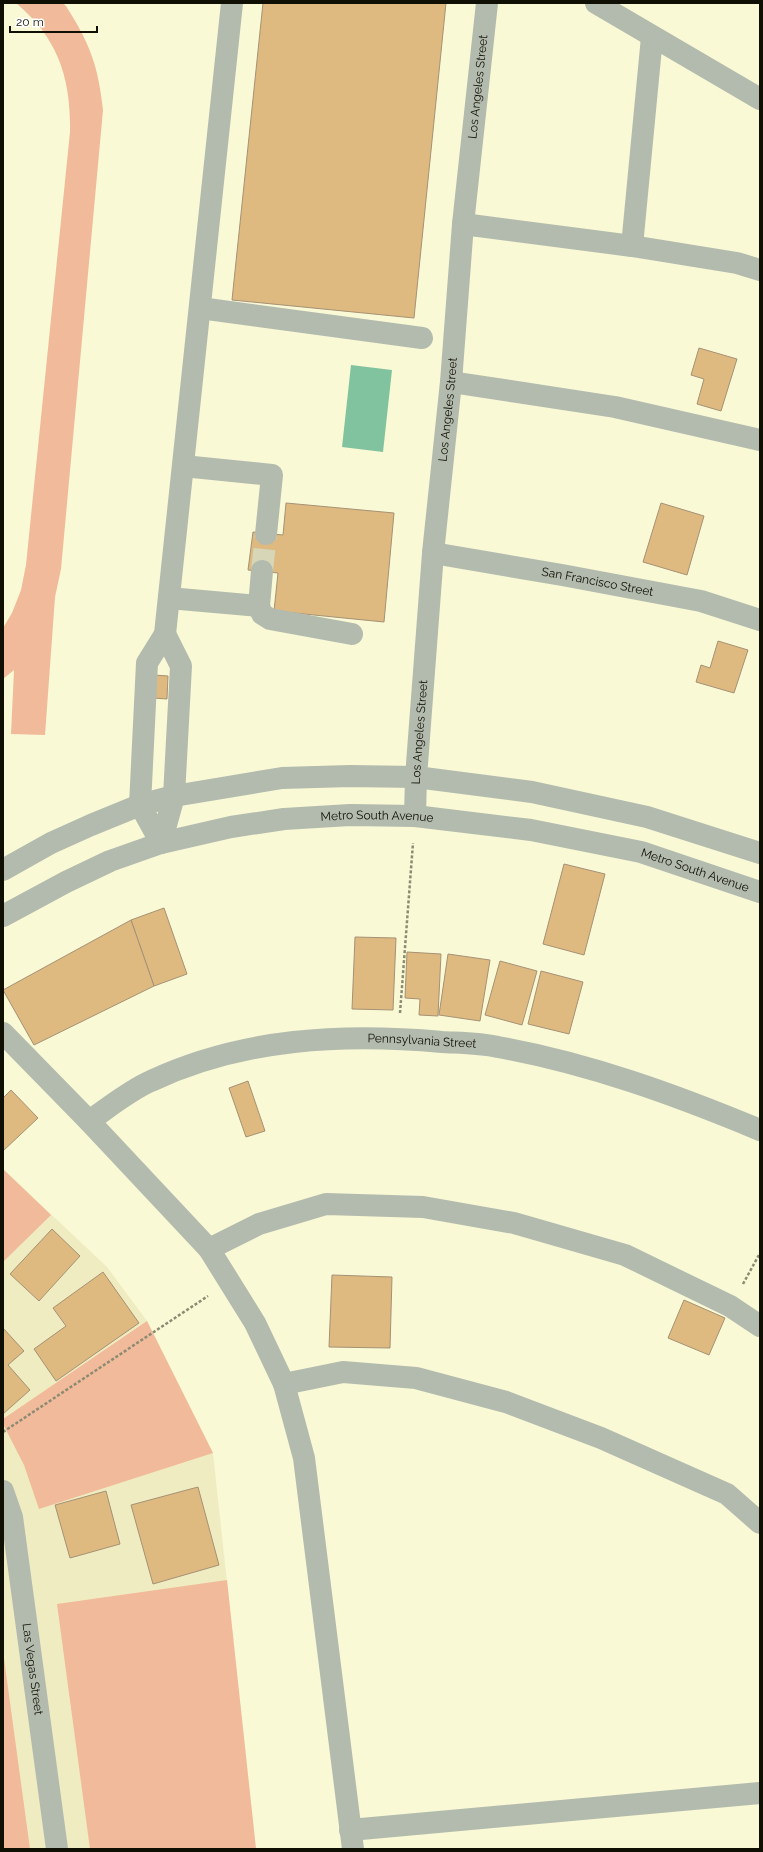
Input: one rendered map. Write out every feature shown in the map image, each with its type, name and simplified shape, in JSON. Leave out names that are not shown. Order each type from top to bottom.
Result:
[{"type":"street","points":[[161,843],[140,805],[147,663],[165,634],[232,3]]},
{"type":"street","name":"Los Angeles Street","points":[[414,816],[433,553],[451,382],[463,224],[487,3]]},
{"type":"street","points":[[596,3],[760,99]]},
{"type":"street","points":[[632,246],[652,37]]},
{"type":"street","points":[[463,224],[632,246],[737,263],[760,270]]},
{"type":"street","points":[[200,308],[422,338]]},
{"type":"street","points":[[451,382],[615,407],[760,440]]},
{"type":"street","points":[[183,466],[272,475],[266,534]]},
{"type":"street","name":"San Francisco Street","points":[[433,553],[701,601],[760,620]]},
{"type":"street","points":[[262,571],[259,606],[262,614],[270,619],[352,634]]},
{"type":"street","points":[[169,598],[259,606]]},
{"type":"street","points":[[161,843],[174,796],[181,666],[165,634]]},
{"type":"street","points":[[3,870],[51,843],[91,824],[140,805],[174,796],[282,778],[350,776],[416,777],[540,793],[647,817],[760,853]]},
{"type":"street","name":"Metro South Avenue","points":[[3,916],[66,882],[110,861],[161,843],[231,827],[284,819],[350,815],[414,816],[532,830],[641,852],[760,892]]},
{"type":"street","points":[[3,1033],[89,1121],[209,1249],[255,1323],[284,1384],[304,1458],[352,1840],[760,1793]]},
{"type":"street","name":"Pennsylvania Street","points":[[89,1121],[150,1081],[226,1053],[304,1040],[398,1038],[497,1046],[590,1069],[698,1104],[760,1130]]},
{"type":"street","points":[[209,1249],[259,1224],[326,1204],[423,1207],[514,1223],[625,1255],[730,1306],[760,1326]]},
{"type":"street","points":[[284,1384],[343,1372],[416,1378],[506,1402],[601,1438],[727,1494],[760,1523]]},
{"type":"street","name":"Las Vegas Street","points":[[3,1491],[12,1517],[57,1849]]},
{"type":"path","points":[[398,1038],[414,816]]},
{"type":"path","points":[[730,1306],[760,1253]]},
{"type":"path","points":[[3,1432],[230,1282]]},
{"type":"shaded area","points":[[16,3],[63,3],[66,6],[92,55],[103,110],[61,569],[55,597],[45,735],[11,734],[14,670],[3,679],[3,628],[12,613],[21,590],[26,565],[70,132],[70,112],[64,77],[59,60],[52,45],[30,16]]},
{"type":"shaded area","points":[[351,365],[392,370],[383,452],[342,447]]},
{"type":"shaded area","points":[[3,1169],[107,1267],[147,1321],[213,1453],[256,1849],[3,1849]]},
{"type":"shaded area","points":[[3,1169],[51,1215],[3,1262]]},
{"type":"shaded area","points":[[147,1321],[213,1453],[39,1509],[24,1465],[3,1424],[3,1419]]},
{"type":"shaded area","points":[[227,1580],[256,1849],[90,1849],[57,1604]]},
{"type":"shaded area","points":[[3,1651],[30,1849],[3,1849]]},
{"type":"building","points":[[263,3],[446,3],[414,318],[232,300]]},
{"type":"building","points":[[699,348],[737,359],[721,411],[697,404],[704,379],[691,375]]},
{"type":"building","points":[[286,503],[394,513],[384,622],[274,611],[278,573],[248,570],[253,532],[283,535]]},
{"type":"building","points":[[661,503],[704,516],[687,575],[643,562]]},
{"type":"building","points":[[718,641],[748,650],[734,693],[696,682],[701,665],[710,668]]},
{"type":"building","points":[[154,675],[168,676],[167,699],[153,698]]},
{"type":"building","points":[[564,864],[605,874],[584,955],[543,944]]},
{"type":"building","points":[[164,908],[187,974],[154,986],[131,920]]},
{"type":"building","points":[[131,920],[154,986],[34,1045],[3,990]]},
{"type":"building","points":[[355,937],[396,938],[393,1010],[352,1009]]},
{"type":"building","points":[[407,952],[441,954],[438,1016],[419,1015],[420,999],[405,998]]},
{"type":"building","points":[[448,954],[490,960],[480,1021],[439,1015]]},
{"type":"building","points":[[500,961],[537,971],[522,1025],[485,1015]]},
{"type":"building","points":[[541,971],[583,982],[569,1034],[528,1024]]},
{"type":"building","points":[[248,1081],[265,1131],[246,1137],[229,1088]]},
{"type":"building","points":[[11,1090],[38,1118],[3,1151],[3,1098]]},
{"type":"building","points":[[52,1229],[80,1256],[39,1301],[10,1274]]},
{"type":"building","points":[[103,1272],[139,1323],[56,1381],[34,1349],[66,1326],[53,1308]]},
{"type":"building","points":[[332,1275],[392,1277],[390,1348],[329,1347]]},
{"type":"building","points":[[684,1300],[725,1318],[709,1355],[668,1338]]},
{"type":"building","points":[[3,1328],[24,1351],[8,1365],[30,1390],[3,1414]]},
{"type":"building","points":[[198,1487],[219,1565],[153,1584],[131,1505]]},
{"type":"building","points":[[106,1491],[120,1544],[70,1558],[55,1505]]},
{"type":"tunnel","points":[[262,571],[266,534]]}]
